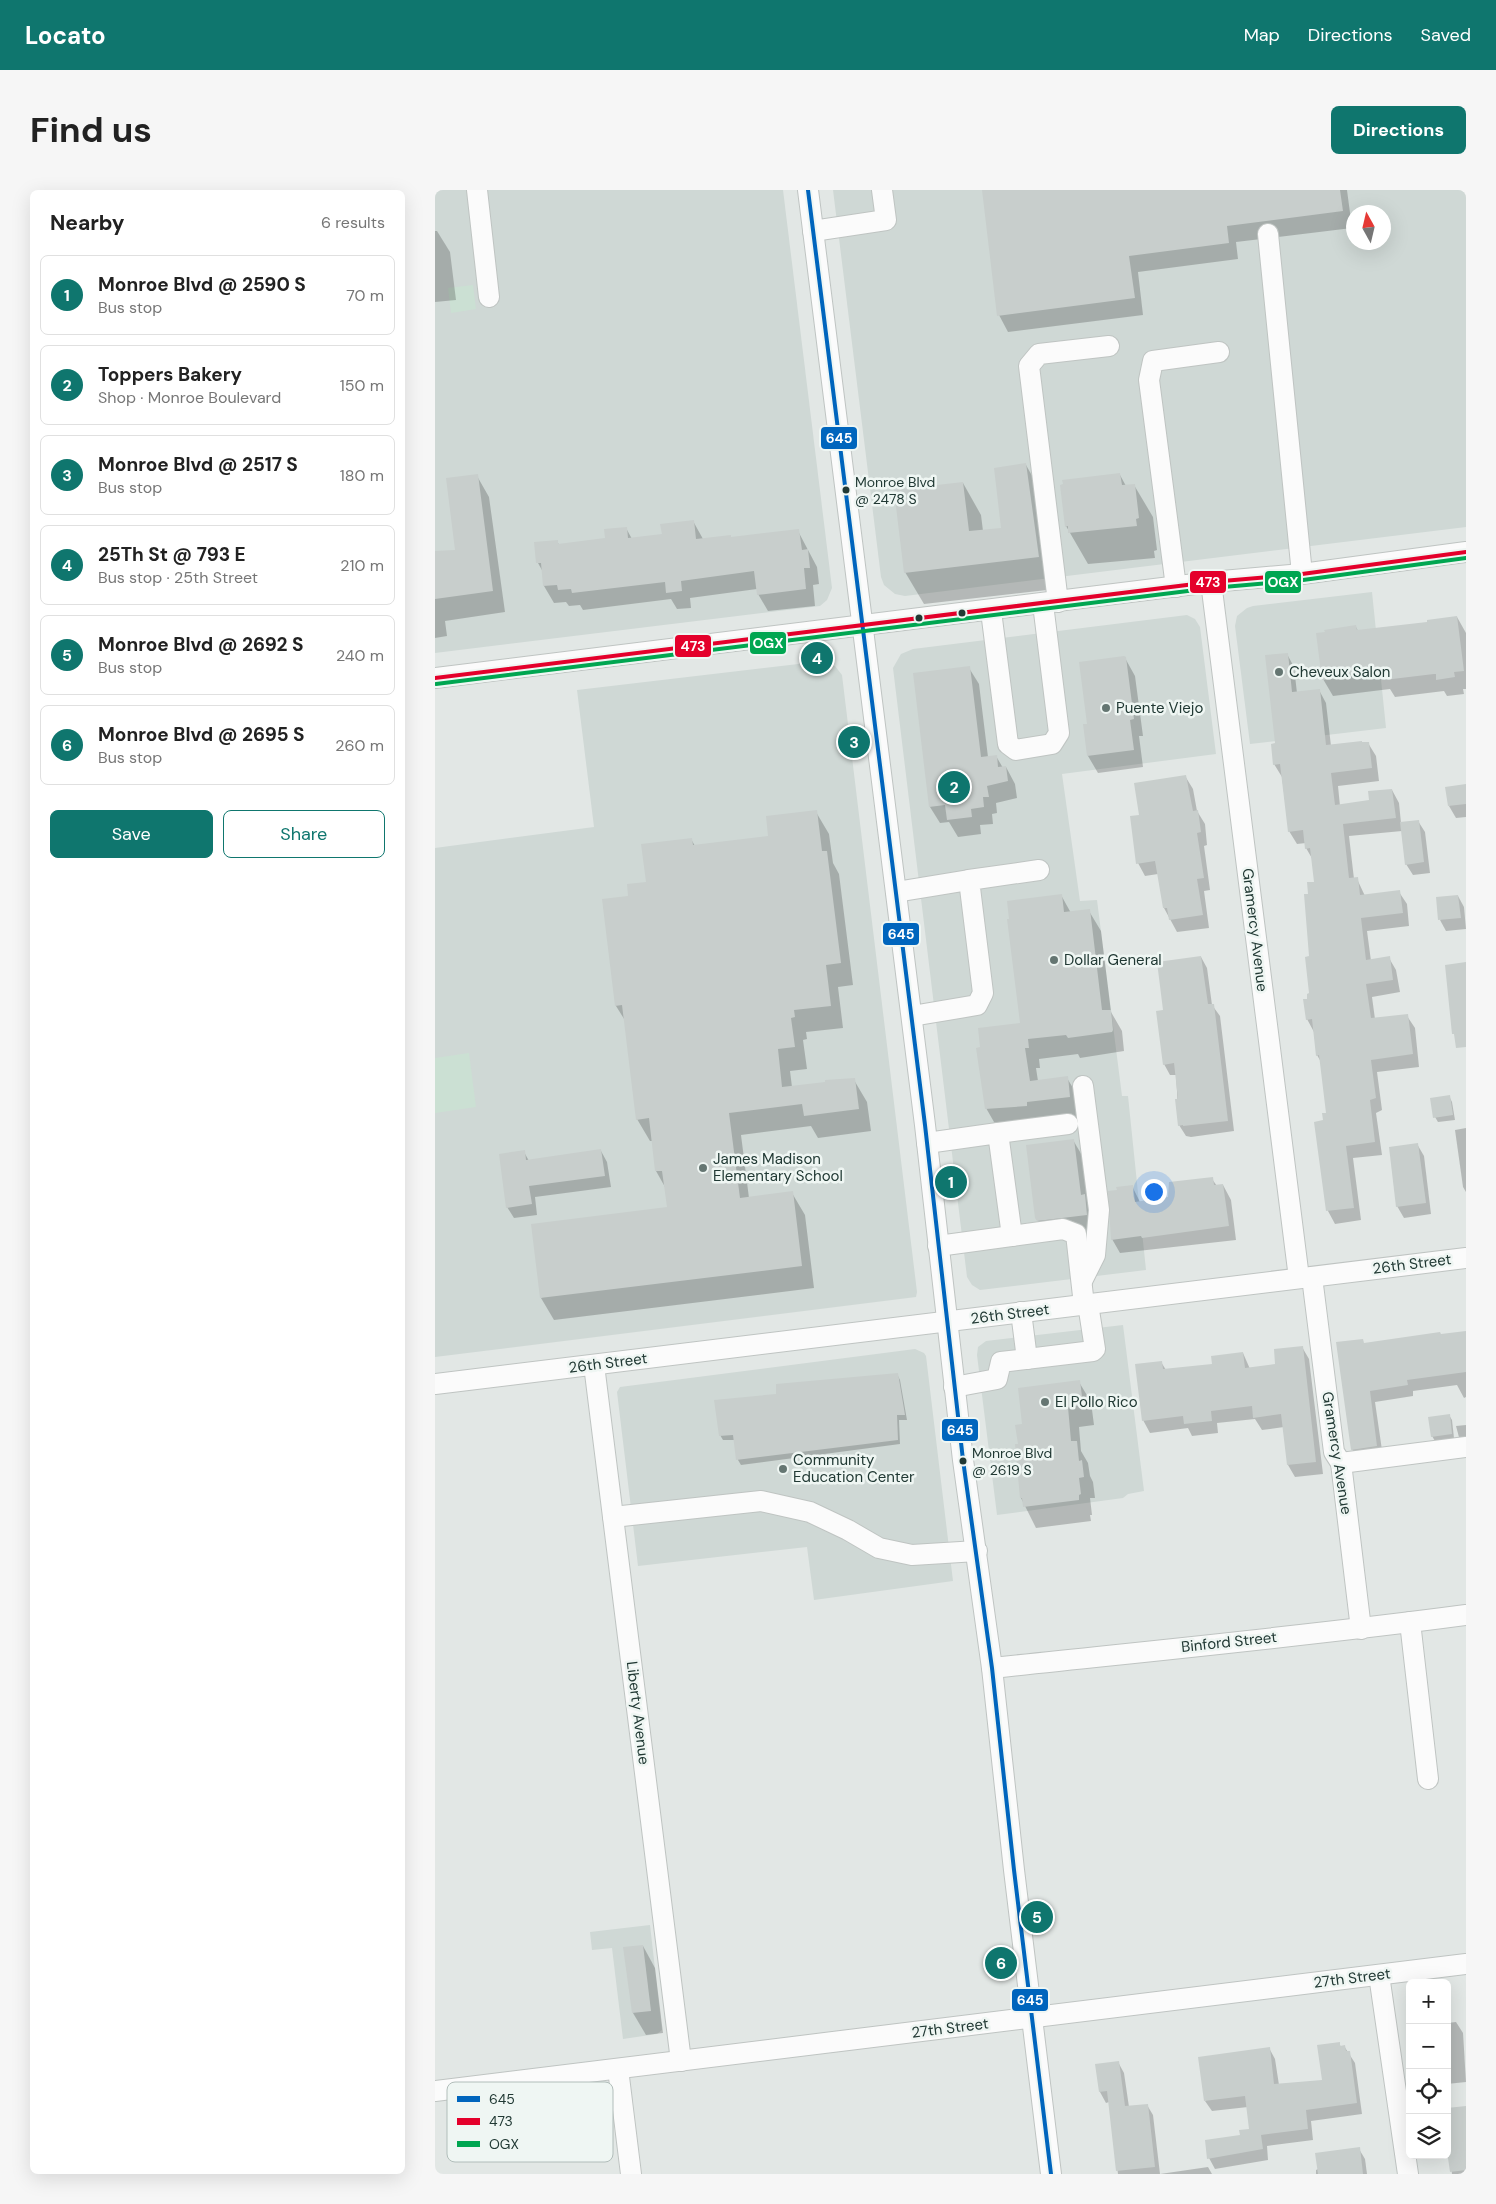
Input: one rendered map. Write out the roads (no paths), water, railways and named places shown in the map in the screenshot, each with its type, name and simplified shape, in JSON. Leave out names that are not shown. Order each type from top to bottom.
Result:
[{"type":"street","points":[[477,190],[489,297]]},
{"type":"street","points":[[808,190],[912,1016],[963,1460],[992,1668],[1013,1870],[1051,2174]]},
{"type":"street","points":[[813,231],[886,220],[882,190]]},
{"type":"street","points":[[1268,234],[1302,574]]},
{"type":"street","points":[[991,611],[1008,744],[1016,750],[1052,744],[1059,733],[1051,603],[1029,366],[1039,354],[1109,346]]},
{"type":"street","points":[[1176,587],[1149,380],[1153,360],[1219,352]]},
{"type":"street","points":[[435,678],[862,627],[1211,582],[1302,574],[1466,552]]},
{"type":"street","name":"Gramercy Avenue","points":[[1211,582],[1305,1278],[1334,1452],[1341,1463],[1361,1629]]},
{"type":"street","points":[[896,892],[1039,870]]},
{"type":"street","points":[[912,1016],[977,1005],[983,993],[969,880]]},
{"type":"street","points":[[1082,1281],[1095,1255],[1099,1210],[1083,1086]]},
{"type":"street","points":[[927,1143],[1068,1124]]},
{"type":"street","points":[[998,1133],[1012,1236]]},
{"type":"street","points":[[938,1246],[1063,1229],[1075,1234],[1095,1350],[1001,1362],[997,1379],[954,1387]]},
{"type":"street","name":"26th Street","points":[[435,1384],[1466,1258]]},
{"type":"street","points":[[1021,1312],[1027,1359]]},
{"type":"street","name":"Liberty Avenue","points":[[594,1365],[681,2061]]},
{"type":"street","points":[[1341,1463],[1466,1447]]},
{"type":"street","points":[[613,1517],[761,1501],[810,1512],[848,1530],[879,1548],[912,1555],[939,1555],[977,1551]]},
{"type":"street","name":"Binford Street","points":[[992,1668],[1361,1629],[1466,1615]]},
{"type":"street","points":[[1410,1622],[1427,1779]]},
{"type":"street","name":"27th Street","points":[[510,2082],[1466,1964]]},
{"type":"street","points":[[1379,1975],[1408,2174]]},
{"type":"street","points":[[618,2069],[631,2174]]},
{"type":"place","name":"Monroe Blvd @ 2478 S","points":[[846,490]]},
{"type":"place","name":"25Th St @ 793 E","points":[[817,658]]},
{"type":"place","name":"Cheveux Salon","points":[[1279,672]]},
{"type":"place","name":"Puente Viejo","points":[[1106,708]]},
{"type":"place","name":"Monroe Blvd @ 2517 S","points":[[854,742]]},
{"type":"place","name":"Toppers Bakery","points":[[954,787]]},
{"type":"place","name":"Dollar General","points":[[1054,960]]},
{"type":"place","name":"James Madison Elementary School","points":[[703,1168]]},
{"type":"place","name":"Monroe Blvd @ 2590 S","points":[[951,1182]]},
{"type":"place","name":"El Pollo Rico","points":[[1045,1402]]},
{"type":"place","name":"Monroe Blvd @ 2619 S","points":[[963,1461]]},
{"type":"place","name":"Community Education Center","points":[[783,1469]]},
{"type":"place","name":"Monroe Blvd @ 2692 S","points":[[1037,1917]]},
{"type":"place","name":"Monroe Blvd @ 2695 S","points":[[1001,1963]]}]
